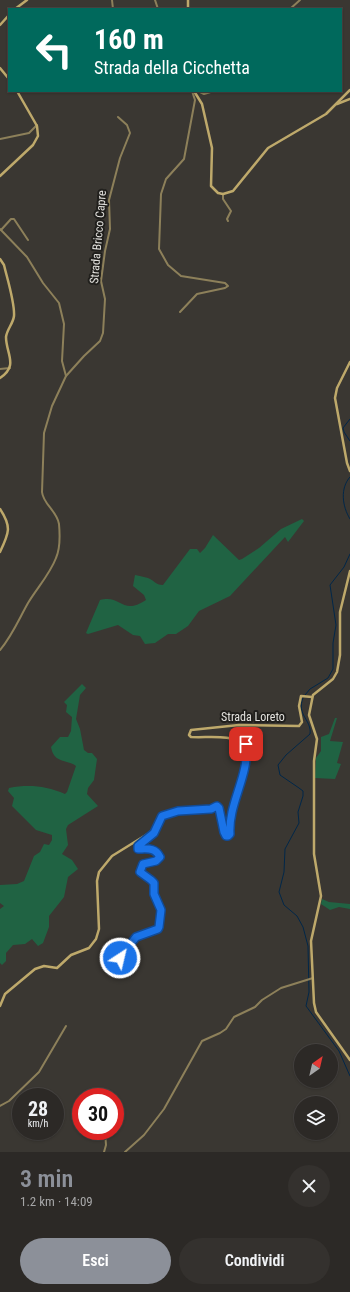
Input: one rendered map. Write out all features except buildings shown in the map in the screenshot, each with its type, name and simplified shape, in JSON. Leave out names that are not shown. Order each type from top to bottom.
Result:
[{"type":"street","points":[[16,8],[27,0]]},
{"type":"street","points":[[291,8],[300,0]]},
{"type":"street","points":[[0,26],[8,16]]},
{"type":"street","points":[[0,68],[8,78]]},
{"type":"street","points":[[194,92],[202,105],[212,148],[211,186],[218,193],[222,194],[234,191],[268,148],[314,122],[337,104],[350,90]]},
{"type":"street","points":[[0,176],[36,141],[39,134],[37,125],[18,92]]},
{"type":"street","points":[[180,312],[197,294],[228,286],[225,283],[181,276],[168,264],[159,249],[161,194],[166,179],[184,160],[195,100],[193,92]]},
{"type":"street","points":[[200,92],[204,94],[211,92]]},
{"type":"street","points":[[337,104],[350,99]]},
{"type":"street","name":"Strada Bricco Capre","points":[[66,376],[100,341],[104,333],[105,299],[101,281],[105,251],[110,234],[109,200],[120,158],[130,133],[127,125],[118,117]]},
{"type":"street","points":[[0,139],[29,133],[37,125]]},
{"type":"street","points":[[222,194],[223,199],[231,211],[227,219],[228,221]]},
{"type":"street","points":[[0,650],[11,636],[29,602],[54,563],[58,553],[59,524],[53,510],[42,495],[45,429],[52,406],[66,376],[62,361],[64,324],[59,303],[43,284],[27,257],[1,229],[11,219],[14,219],[28,240]]},
{"type":"street","points":[[0,259],[4,265],[14,315],[6,334],[6,342],[10,356],[10,368],[0,378]]},
{"type":"street","points":[[350,362],[337,388],[335,398],[347,463],[350,471]]},
{"type":"street","points":[[0,369],[10,368]]},
{"type":"street","points":[[0,509],[9,528],[8,536],[0,552]]},
{"type":"street","points":[[350,571],[340,612],[340,655],[337,672],[333,679],[317,690],[312,697],[309,715],[317,739],[314,761],[314,854],[321,896],[311,941],[314,1003],[316,1012],[350,1060]]},
{"type":"street","name":"Strada Loreto","points":[[0,1006],[5,994],[35,968],[44,966],[57,968],[68,958],[92,946],[99,929],[97,881],[99,872],[112,856],[154,830],[162,816],[170,813],[211,809],[217,806],[219,808],[224,832],[226,836],[230,834],[234,800],[238,793],[245,762],[246,744],[226,737],[213,739],[192,737],[189,735],[191,730],[217,726],[270,724],[299,726],[302,722],[299,706],[302,696],[312,697]]},
{"type":"street","points":[[120,958],[136,937],[158,929],[159,927],[161,910],[154,894],[154,883],[140,872],[143,864],[159,860],[159,855],[147,848],[141,849],[138,847],[154,833],[154,830]]},
{"type":"street","points":[[125,1152],[144,1135],[164,1109],[202,1040],[226,1029],[234,1017],[255,1007],[274,992],[312,979]]},
{"type":"street","points":[[0,1106],[9,1101],[39,1072],[66,1026]]},
{"type":"street","points":[[104,1152],[106,1140]]},
{"type":"green space","points":[[302,519],[304,521],[288,542],[285,537],[230,596],[199,611],[188,626],[176,634],[168,634],[155,643],[145,644],[140,636],[133,635],[118,625],[88,634],[86,633],[100,600],[113,600],[132,606],[146,600],[144,595],[133,586],[135,575],[148,578],[158,584],[163,585],[190,549],[197,549],[200,553],[213,535],[239,560],[242,559],[259,548],[281,529]]},
{"type":"green space","points":[[82,684],[86,688],[80,695],[76,719],[80,729],[84,750],[88,753],[92,753],[97,759],[94,780],[88,788],[87,794],[98,806],[68,825],[66,829],[68,845],[62,854],[72,860],[78,869],[68,877],[64,897],[49,916],[49,927],[43,943],[38,946],[32,939],[25,944],[13,945],[6,953],[6,961],[2,965],[0,963],[0,909],[4,906],[0,903],[0,885],[17,884],[24,881],[34,856],[40,852],[44,844],[49,845],[52,840],[52,835],[36,830],[12,806],[14,798],[8,791],[9,788],[30,786],[51,789],[65,794],[67,792],[76,766],[58,759],[51,747],[60,737],[68,737],[71,731],[72,717],[66,712],[67,705],[64,702]]},
{"type":"green space","points":[[335,718],[337,718],[330,741],[343,742],[337,763],[341,764],[335,779],[315,778],[316,758],[321,751],[321,737],[329,734]]},
{"type":"green space","points":[[322,899],[329,902],[350,904],[350,909],[339,907],[330,910],[321,904]]},
{"type":"waterway","points":[[350,419],[343,428],[350,441]]},
{"type":"waterway","points":[[350,477],[343,492],[345,508],[350,519]]},
{"type":"waterway","points":[[305,695],[310,689],[328,678],[333,669],[333,643],[336,625],[330,585],[344,567],[350,554]]},
{"type":"waterway","points":[[303,698],[301,709],[309,725],[310,734],[286,755],[278,765],[280,775],[303,791],[298,812],[299,823],[285,849],[284,872],[279,892],[284,905],[297,916],[303,927],[308,946],[309,992],[306,1006],[339,1051],[350,1076]]},
{"type":"route","points":[[120,958],[136,937],[158,929],[159,927],[159,914],[161,910],[154,894],[154,883],[140,872],[140,868],[143,864],[159,860],[160,857],[155,851],[147,848],[138,849],[138,846],[154,833],[154,830],[162,816],[178,811],[211,809],[217,806],[223,819],[224,832],[226,836],[228,836],[230,834],[234,800],[238,793],[243,773],[246,744]]}]
